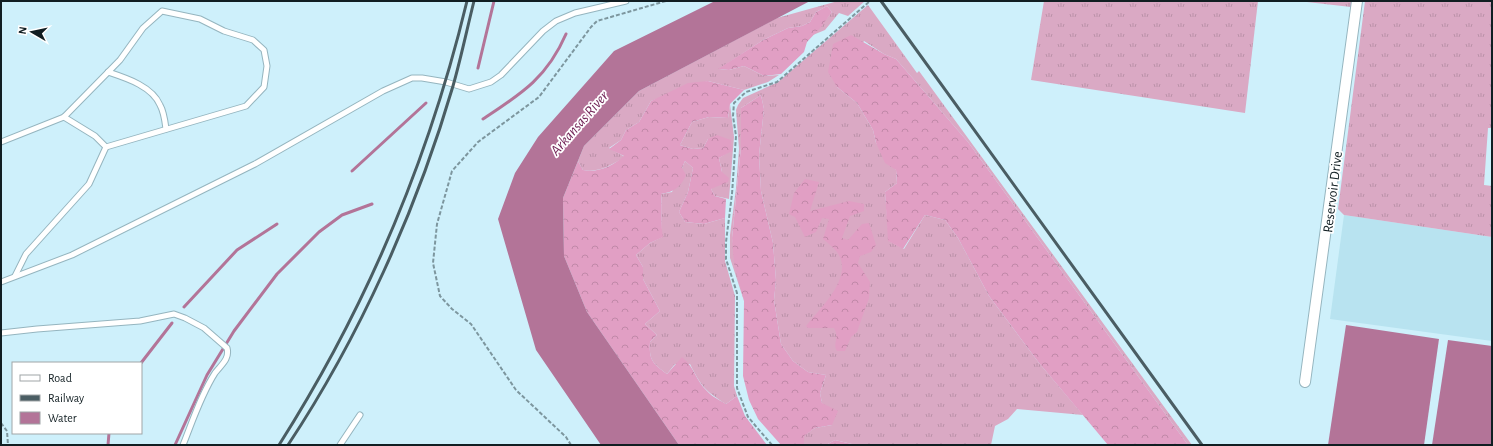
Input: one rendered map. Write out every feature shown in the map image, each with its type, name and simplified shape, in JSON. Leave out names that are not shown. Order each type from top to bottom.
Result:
[{"type":"street","name":"Reservoir Drive","points":[[1305,382],[1356,1]]},
{"type":"lane","points":[[1,282],[72,255],[248,168],[383,92],[412,78],[446,82],[469,89],[491,82],[501,75],[543,31],[556,21],[575,13],[626,1]]},
{"type":"lane","points":[[1,142],[64,117],[120,60],[143,28],[162,11],[200,19],[224,31],[252,40],[264,50],[267,66],[264,87],[246,106],[106,147],[90,184],[26,254],[15,276]]},
{"type":"lane","points":[[108,72],[133,81],[149,92],[160,104],[166,129]]},
{"type":"lane","points":[[64,117],[95,136],[106,147]]},
{"type":"lane","points":[[1,333],[140,321],[174,314],[204,328],[227,348],[228,352],[225,361],[216,372],[202,398],[183,445]]},
{"type":"lane","points":[[340,445],[360,415]]},
{"type":"path","points":[[571,445],[566,437],[516,390],[471,324],[452,309],[440,296],[433,263],[437,224],[452,171],[478,142],[540,97],[597,21],[666,1]]},
{"type":"path","points":[[772,445],[748,417],[737,388],[737,293],[726,259],[726,242],[732,194],[736,136],[732,116],[734,103],[746,92],[777,82],[870,1]]},
{"type":"path","points":[[1,423],[7,431],[8,445]]},
{"type":"shaded area","points":[[1344,215],[1492,237],[1492,341],[1330,319]]},
{"type":"green space","points":[[838,1],[865,1],[848,16],[839,13],[825,30],[813,35],[832,12],[827,6],[816,12],[810,22],[802,26],[788,28],[763,40],[719,69],[729,70],[744,66],[764,76],[779,75],[768,82],[744,90],[708,81],[651,101],[639,122],[626,130],[621,140],[609,148],[625,157],[600,169],[589,171],[583,170],[578,161],[584,146],[639,91],[777,18]]},
{"type":"green space","points":[[1044,1],[1258,1],[1245,113],[1031,80]]},
{"type":"green space","points":[[1298,1],[1352,1],[1351,7]]},
{"type":"green space","points":[[1365,1],[1492,1],[1492,128],[1488,128],[1484,185],[1492,186],[1492,237],[1344,215],[1338,209]]},
{"type":"green space","points":[[868,5],[917,73],[919,71],[1192,445],[1188,445],[968,142],[896,59],[884,54],[864,41],[837,87],[857,103],[873,130],[876,143],[896,170],[897,183],[885,192],[889,241],[904,249],[925,215],[945,220],[958,238],[989,296],[1039,363],[1083,415],[1017,409],[1008,419],[995,426],[991,445],[856,445],[835,440],[826,445],[804,445],[803,436],[815,428],[832,425],[822,403],[820,393],[826,375],[808,372],[793,361],[781,344],[774,300],[776,280],[773,243],[761,191],[759,155],[764,109],[761,95],[741,108],[741,147],[732,238],[744,301],[730,258],[730,235],[739,149],[736,110],[743,98],[778,82]]},
{"type":"green space","points":[[827,6],[832,12],[807,42],[804,52],[781,74],[764,76],[744,66],[729,70],[718,69],[763,40],[788,28],[802,26],[810,22],[816,12]]},
{"type":"green space","points":[[851,35],[884,54],[896,59],[968,142],[1188,445],[1108,445],[1039,363],[989,296],[958,238],[945,220],[925,215],[903,249],[888,241],[885,192],[897,183],[896,170],[885,163],[876,143],[873,130],[857,103],[837,87],[828,72],[833,44]]},
{"type":"green space","points":[[708,81],[744,90],[730,104],[728,118],[709,117],[692,122],[680,145],[693,149],[703,148],[708,139],[717,135],[731,140],[732,151],[719,158],[722,172],[729,178],[728,182],[711,189],[715,196],[726,199],[725,218],[704,224],[685,222],[679,212],[688,192],[693,168],[685,161],[682,168],[686,175],[682,183],[670,192],[661,194],[663,237],[650,243],[636,255],[643,267],[643,279],[660,311],[645,324],[657,335],[650,342],[650,353],[652,361],[658,367],[667,374],[682,357],[703,387],[711,395],[726,404],[737,396],[745,416],[767,445],[679,445],[587,312],[564,256],[563,198],[578,161],[583,170],[589,171],[600,170],[615,163],[624,156],[609,149],[621,140],[626,130],[639,122],[651,101],[688,83]]},
{"type":"green space","points":[[761,95],[764,109],[759,155],[761,191],[773,243],[776,280],[774,300],[781,344],[793,361],[808,372],[826,375],[820,393],[822,403],[838,411],[832,425],[815,428],[804,436],[804,445],[781,445],[758,419],[749,400],[743,376],[744,301],[734,264],[732,238],[741,147],[741,108]]},
{"type":"green space","points":[[730,104],[734,137],[729,199],[715,196],[711,189],[722,172],[719,158],[727,153],[708,139],[703,148],[693,149],[680,145],[692,122],[709,117],[728,118]]},
{"type":"green space","points":[[685,161],[693,168],[688,192],[679,212],[685,222],[704,224],[725,218],[725,261],[735,296],[734,386],[737,396],[726,404],[704,387],[697,378],[690,364],[675,364],[667,374],[658,367],[652,361],[650,353],[650,342],[657,335],[645,324],[660,311],[643,279],[643,267],[636,255],[650,243],[662,237],[661,194],[672,192]]},
{"type":"green space","points":[[805,179],[819,182],[810,211],[849,201],[864,204],[864,211],[850,216],[842,238],[848,240],[862,224],[869,223],[876,245],[871,252],[860,256],[858,263],[870,282],[869,298],[857,332],[851,337],[845,351],[837,351],[835,346],[836,332],[834,328],[808,328],[806,326],[834,292],[842,272],[841,262],[837,252],[823,239],[829,219],[822,218],[816,232],[805,237],[795,217],[789,214],[794,193]]},
{"type":"green space","points":[[835,440],[856,445],[826,445]]},
{"type":"water","name":"Arkansas River","points":[[715,1],[810,1],[639,91],[584,146],[563,198],[564,256],[587,312],[679,445],[601,445],[536,350],[498,219],[515,173],[538,137],[614,51]]},
{"type":"water","points":[[1346,325],[1439,339],[1424,445],[1328,445]]},
{"type":"water","points":[[1448,340],[1492,346],[1492,445],[1432,445]]},
{"type":"waterway","points":[[478,68],[494,1]]},
{"type":"waterway","points":[[483,119],[532,84],[559,49],[566,34]]},
{"type":"waterway","points":[[352,171],[426,103]]},
{"type":"waterway","points":[[175,445],[207,375],[234,331],[277,274],[319,232],[342,215],[372,204]]},
{"type":"waterway","points":[[184,307],[237,250],[277,224]]},
{"type":"waterway","points":[[142,362],[172,323]]},
{"type":"waterway","points":[[108,445],[109,434]]},
{"type":"railway","points":[[279,445],[340,340],[367,286],[391,231],[414,175],[434,118],[452,60],[467,1]]},
{"type":"railway","points":[[288,445],[339,361],[384,272],[404,225],[422,179],[453,86],[474,1]]},
{"type":"railway","points":[[881,1],[1202,445]]}]
